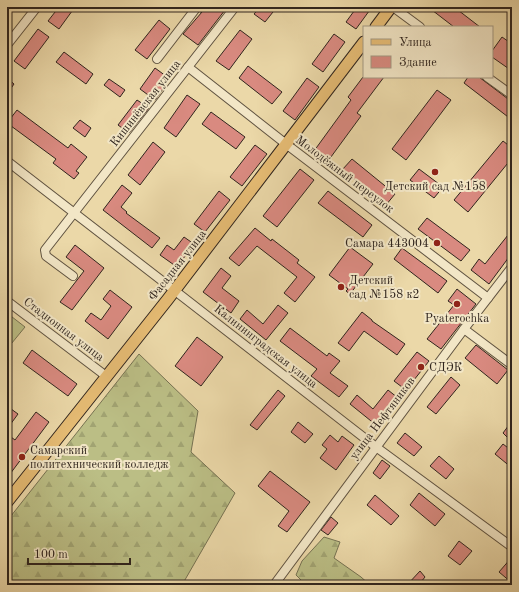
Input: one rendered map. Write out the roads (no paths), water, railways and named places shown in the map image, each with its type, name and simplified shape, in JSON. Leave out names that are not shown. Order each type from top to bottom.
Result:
[{"type":"main road","points":[[377,26],[392,7]]},
{"type":"main road","name":"Фасадная улица","points":[[7,502],[175,290],[363,43]]},
{"type":"street","points":[[7,45],[37,7]]},
{"type":"street","points":[[157,59],[197,7]]},
{"type":"street","points":[[392,7],[419,26]]},
{"type":"street","name":"Кишинёвская улица","points":[[72,276],[46,256],[46,250],[232,8]]},
{"type":"street","name":"Молодёжный переулок","points":[[188,67],[286,144],[488,298]]},
{"type":"street","points":[[488,78],[512,95]]},
{"type":"street","name":"Калининградская улица","points":[[7,161],[376,447],[512,547]]},
{"type":"street","name":"улица Нефтяников","points":[[274,585],[464,329],[512,267]]},
{"type":"street","name":"Стадионная улица","points":[[7,301],[106,376]]},
{"type":"street","points":[[464,329],[512,365]]},
{"type":"place","name":"Детский сад №158","points":[[435,172]]},
{"type":"place","name":"Самара 443004","points":[[437,243]]},
{"type":"place","name":"Детский сад №158 к2","points":[[341,287]]},
{"type":"place","name":"Pyaterochka","points":[[457,304]]},
{"type":"place","name":"СДЭК","points":[[421,367]]},
{"type":"place","name":"Самарский политехнический колледж","points":[[22,457]]}]
